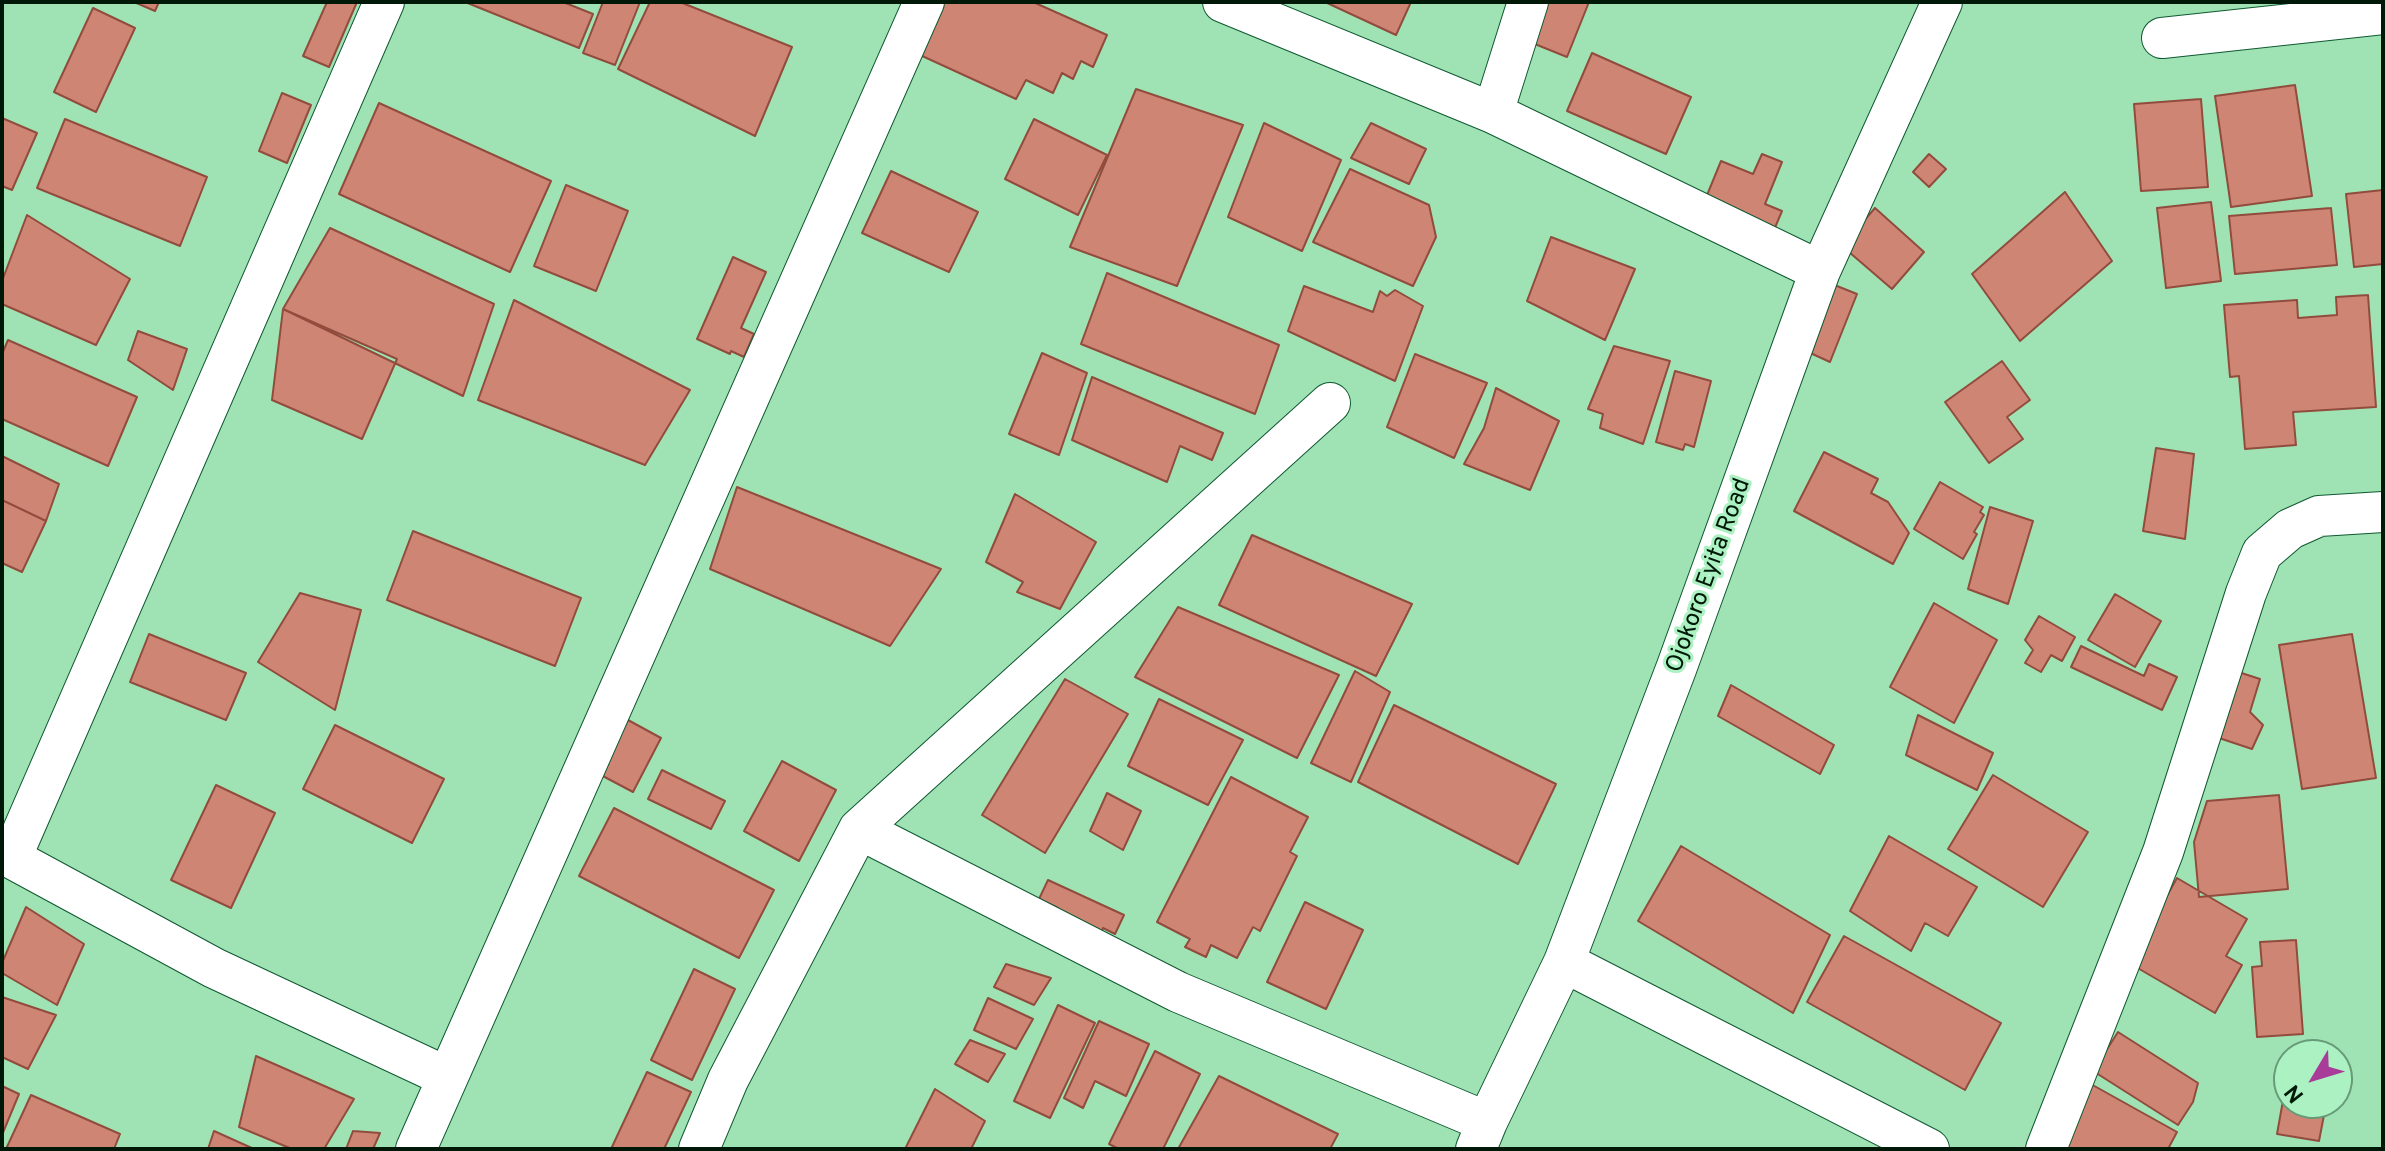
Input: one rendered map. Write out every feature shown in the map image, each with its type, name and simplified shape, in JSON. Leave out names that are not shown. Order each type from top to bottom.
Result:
[{"type":"street","points":[[384,2],[6,857],[214,968],[447,1077]]},
{"type":"street","points":[[416,1149],[924,2]]},
{"type":"street","points":[[1223,2],[1493,113],[1820,271]]},
{"type":"street","points":[[1493,113],[1528,2]]},
{"type":"street","name":"Ojokoro Eyita Road","points":[[1481,1135],[1564,962],[1676,669],[1820,271],[1942,2]]},
{"type":"street","points":[[2162,38],[2383,14]]},
{"type":"street","points":[[699,1149],[728,1080],[859,829],[1330,403]]},
{"type":"street","points":[[2046,1149],[2163,852],[2246,593],[2262,553],[2290,529],[2319,516],[2383,512]]},
{"type":"street","points":[[859,829],[1178,992],[1481,1135]]},
{"type":"street","points":[[1564,962],[1929,1149]]},
{"type":"building","points":[[134,2],[159,2],[155,11]]},
{"type":"building","points":[[327,2],[357,2],[329,67],[303,56]]},
{"type":"building","points":[[465,2],[563,2],[593,14],[579,48]]},
{"type":"building","points":[[603,2],[640,2],[615,65],[583,53]]},
{"type":"building","points":[[650,2],[680,2],[792,47],[755,136],[618,69]]},
{"type":"building","points":[[943,2],[1033,2],[1107,35],[1093,67],[1081,61],[1073,79],[1062,73],[1053,93],[1026,80],[1016,99],[920,55]]},
{"type":"building","points":[[1325,2],[1411,2],[1396,35]]},
{"type":"building","points":[[1529,2],[1589,2],[1567,57],[1515,36]]},
{"type":"building","points":[[93,8],[135,28],[96,112],[54,92]]},
{"type":"building","points":[[1592,53],[1691,97],[1666,154],[1567,111]]},
{"type":"building","points":[[2295,85],[2312,196],[2231,207],[2215,96]]},
{"type":"building","points":[[1136,89],[1243,125],[1177,286],[1070,247]]},
{"type":"building","points":[[282,93],[311,105],[287,163],[259,151]]},
{"type":"building","points":[[2201,99],[2208,187],[2141,191],[2134,104]]},
{"type":"building","points":[[379,103],[551,181],[510,272],[339,194]]},
{"type":"building","points":[[2,118],[37,133],[12,190],[2,186]]},
{"type":"building","points":[[65,119],[207,177],[180,246],[37,188]]},
{"type":"building","points":[[1034,119],[1107,155],[1078,215],[1005,179]]},
{"type":"building","points":[[1264,123],[1341,160],[1302,251],[1228,217]]},
{"type":"building","points":[[1371,123],[1426,149],[1409,184],[1351,158]]},
{"type":"building","points":[[1762,154],[1782,162],[1765,204],[1782,211],[1774,230],[1705,200],[1721,161],[1753,174]]},
{"type":"building","points":[[1929,154],[1946,169],[1929,187],[1913,172]]},
{"type":"building","points":[[1350,169],[1429,205],[1436,237],[1413,286],[1313,242]]},
{"type":"building","points":[[891,171],[978,212],[949,272],[862,233]]},
{"type":"building","points":[[566,185],[628,211],[596,291],[534,266]]},
{"type":"building","points":[[2383,190],[2383,264],[2354,267],[2346,194]]},
{"type":"building","points":[[2065,192],[2112,261],[2020,341],[1972,274]]},
{"type":"building","points":[[2211,202],[2221,281],[2166,288],[2157,208]]},
{"type":"building","points":[[1875,208],[1924,252],[1892,289],[1842,246]]},
{"type":"building","points":[[2331,208],[2337,265],[2235,274],[2229,216]]},
{"type":"building","points":[[27,215],[130,279],[96,345],[2,304],[2,281]]},
{"type":"building","points":[[330,228],[494,304],[463,396],[283,309]]},
{"type":"building","points":[[1551,237],[1635,269],[1605,340],[1527,301]]},
{"type":"building","points":[[733,257],[766,272],[741,328],[754,334],[744,357],[697,339]]},
{"type":"building","points":[[1107,273],[1279,345],[1255,414],[1081,344]]},
{"type":"building","points":[[1832,284],[1857,294],[1830,362],[1806,351]]},
{"type":"building","points":[[1304,286],[1373,312],[1380,291],[1387,296],[1395,290],[1423,306],[1395,381],[1288,331]]},
{"type":"building","points":[[2368,295],[2376,407],[2293,412],[2296,445],[2245,449],[2239,376],[2230,377],[2224,305],[2297,300],[2298,318],[2337,315],[2336,297]]},
{"type":"building","points":[[514,300],[690,390],[645,465],[478,400]]},
{"type":"building","points":[[283,309],[397,359],[362,439],[272,400]]},
{"type":"building","points":[[138,331],[187,349],[173,390],[128,360]]},
{"type":"building","points":[[8,340],[137,397],[108,466],[2,419],[2,354]]},
{"type":"building","points":[[1614,346],[1670,361],[1643,444],[1600,428],[1603,414],[1588,409]]},
{"type":"building","points":[[1042,353],[1087,373],[1059,455],[1009,434]]},
{"type":"building","points":[[1415,354],[1487,383],[1454,458],[1387,427]]},
{"type":"building","points":[[2002,361],[2030,400],[2007,417],[2023,439],[1989,463],[1945,402]]},
{"type":"building","points":[[1675,371],[1711,381],[1694,447],[1685,444],[1683,450],[1656,442]]},
{"type":"building","points":[[1092,377],[1223,433],[1212,460],[1180,446],[1167,482],[1072,440]]},
{"type":"building","points":[[1496,388],[1559,421],[1530,490],[1464,464],[1484,428]]},
{"type":"building","points":[[2156,448],[2194,454],[2185,539],[2143,531]]},
{"type":"building","points":[[1824,452],[1878,479],[1871,493],[1888,502],[1909,533],[1893,564],[1794,511]]},
{"type":"building","points":[[2,456],[59,484],[46,521],[2,500]]},
{"type":"building","points":[[1940,482],[1983,507],[1980,512],[1984,515],[1974,532],[1977,534],[1963,559],[1914,529]]},
{"type":"building","points":[[737,487],[941,569],[890,646],[710,569]]},
{"type":"building","points":[[1015,494],[1096,542],[1060,609],[1017,592],[1023,582],[986,562]]},
{"type":"building","points":[[2,500],[46,521],[22,572],[2,563]]},
{"type":"building","points":[[1990,507],[2033,521],[2008,604],[1968,589]]},
{"type":"building","points":[[413,531],[581,598],[555,666],[387,600]]},
{"type":"building","points":[[1252,535],[1412,604],[1376,676],[1219,605]]},
{"type":"building","points":[[300,593],[361,610],[335,710],[258,662]]},
{"type":"building","points":[[2115,594],[2161,621],[2135,667],[2088,640]]},
{"type":"building","points":[[1934,603],[1997,640],[1954,723],[1890,687]]},
{"type":"building","points":[[1178,607],[1339,675],[1297,758],[1135,677]]},
{"type":"building","points":[[2039,616],[2075,637],[2062,661],[2051,655],[2041,672],[2025,663],[2033,650],[2025,640]]},
{"type":"building","points":[[149,634],[246,673],[226,720],[130,682]]},
{"type":"building","points":[[2352,634],[2376,778],[2302,789],[2279,645]]},
{"type":"building","points":[[2081,646],[2144,676],[2149,664],[2177,677],[2162,710],[2071,667]]},
{"type":"building","points":[[2226,668],[2260,679],[2250,712],[2263,725],[2252,749],[2207,734]]},
{"type":"building","points":[[1355,671],[1390,692],[1351,782],[1311,763]]},
{"type":"building","points":[[1065,679],[1128,714],[1045,853],[982,815]]},
{"type":"building","points":[[1731,685],[1834,745],[1820,774],[1718,716]]},
{"type":"building","points":[[1159,699],[1243,740],[1208,805],[1128,766]]},
{"type":"building","points":[[1394,705],[1556,784],[1518,864],[1358,782]]},
{"type":"building","points":[[1918,715],[1993,753],[1977,790],[1906,755]]},
{"type":"building","points":[[628,720],[661,738],[633,792],[599,774]]},
{"type":"building","points":[[335,725],[444,779],[412,843],[303,789]]},
{"type":"building","points":[[782,761],[836,790],[799,861],[744,831]]},
{"type":"building","points":[[662,770],[725,801],[711,829],[648,799]]},
{"type":"building","points":[[1993,775],[2088,832],[2043,907],[1948,849]]},
{"type":"building","points":[[1231,777],[1308,817],[1290,852],[1297,856],[1260,931],[1253,927],[1237,958],[1211,945],[1206,957],[1185,947],[1190,939],[1157,922]]},
{"type":"building","points":[[216,785],[275,813],[231,908],[171,880]]},
{"type":"building","points":[[1107,793],[1141,811],[1123,850],[1090,831]]},
{"type":"building","points":[[2279,795],[2288,889],[2199,897],[2194,842],[2207,801]]},
{"type":"building","points":[[614,808],[774,890],[739,958],[579,876]]},
{"type":"building","points":[[1889,836],[1977,887],[1948,936],[1925,923],[1911,951],[1850,911]]},
{"type":"building","points":[[1681,846],[1830,935],[1793,1013],[1638,921]]},
{"type":"building","points":[[2177,878],[2247,919],[2226,956],[2242,965],[2215,1013],[2129,963]]},
{"type":"building","points":[[1048,880],[1124,915],[1115,934],[1103,928],[1101,934],[1056,914],[1058,908],[1039,899]]},
{"type":"building","points":[[1305,902],[1363,930],[1326,1009],[1267,982]]},
{"type":"building","points":[[26,907],[84,944],[57,1005],[2,973],[2,963]]},
{"type":"building","points":[[1844,936],[2001,1023],[1965,1090],[1807,1002]]},
{"type":"building","points":[[2296,940],[2303,1034],[2257,1037],[2252,967],[2262,966],[2260,942]]},
{"type":"building","points":[[1006,964],[1051,978],[1034,1005],[994,987]]},
{"type":"building","points":[[694,969],[735,989],[692,1080],[651,1060]]},
{"type":"building","points":[[2,997],[56,1015],[28,1069],[2,1057]]},
{"type":"building","points":[[988,998],[1033,1019],[1016,1049],[974,1030]]},
{"type":"building","points":[[1058,1005],[1095,1023],[1050,1118],[1014,1101]]},
{"type":"building","points":[[1099,1021],[1149,1044],[1126,1096],[1095,1081],[1083,1108],[1064,1098]]},
{"type":"building","points":[[2118,1032],[2198,1083],[2193,1102],[2178,1125],[2093,1071]]},
{"type":"building","points":[[970,1040],[1005,1054],[988,1082],[955,1064]]},
{"type":"building","points":[[1155,1051],[1200,1074],[1163,1149],[1119,1149],[1109,1144]]},
{"type":"building","points":[[256,1056],[354,1099],[324,1149],[292,1149],[239,1127]]},
{"type":"building","points":[[647,1072],[691,1092],[664,1149],[611,1149]]},
{"type":"building","points":[[1219,1076],[1338,1134],[1330,1149],[1178,1149]]},
{"type":"building","points":[[2089,1083],[2177,1132],[2168,1149],[2067,1149]]},
{"type":"building","points":[[2,1086],[19,1094],[2,1135]]},
{"type":"building","points":[[935,1089],[985,1121],[971,1149],[905,1149]]},
{"type":"building","points":[[31,1095],[120,1134],[114,1149],[6,1149]]},
{"type":"building","points":[[2280,1119],[2323,1119],[2319,1141],[2277,1134]]},
{"type":"building","points":[[214,1131],[254,1149],[208,1149]]},
{"type":"building","points":[[353,1131],[380,1133],[373,1149],[346,1149]]}]
